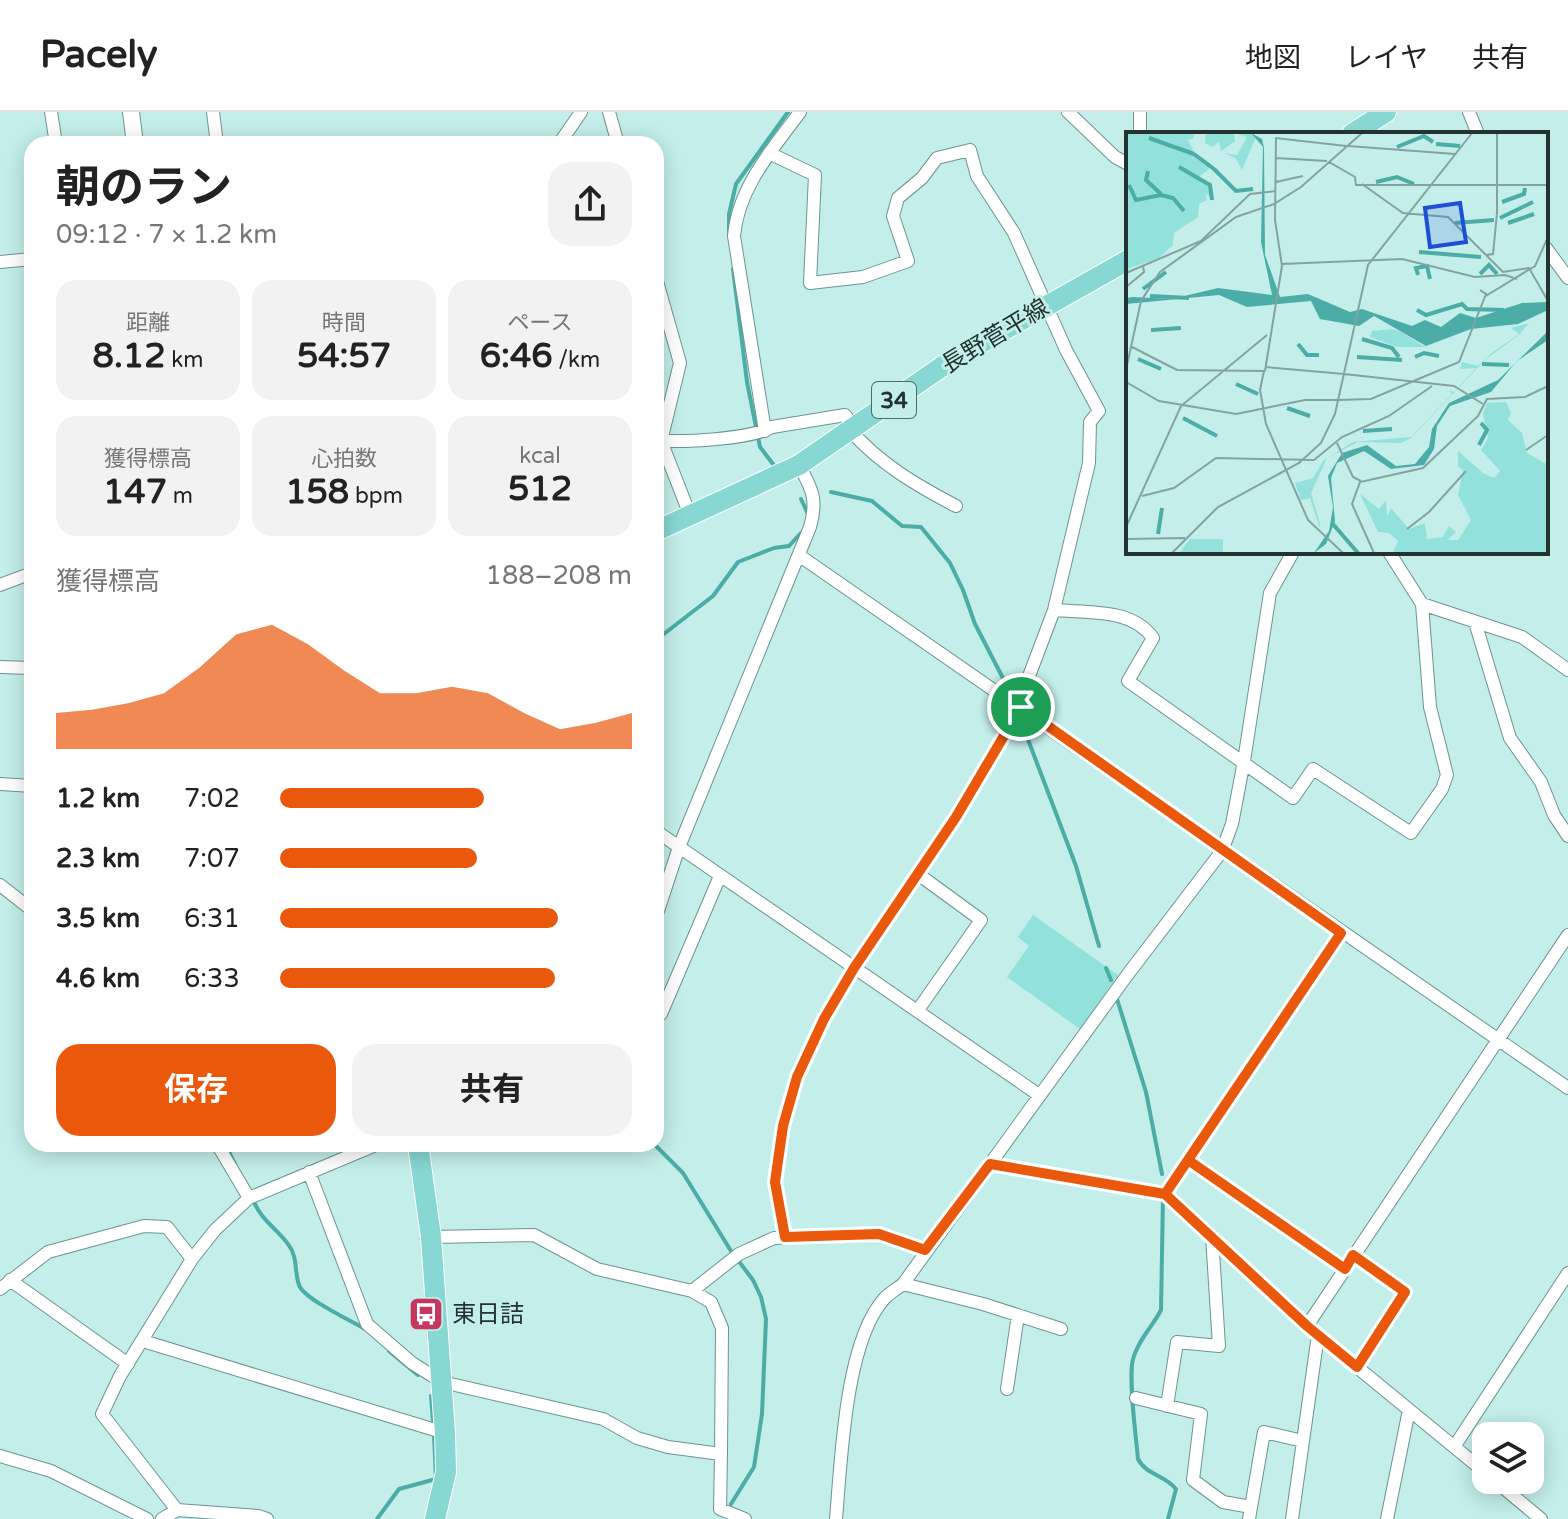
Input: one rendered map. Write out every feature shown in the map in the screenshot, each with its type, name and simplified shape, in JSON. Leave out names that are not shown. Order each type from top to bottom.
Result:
[{"type":"main road","points":[[1355,132],[1386,112]]},
{"type":"main road","name":"長野菅平線","points":[[664,527],[799,465],[953,359],[1126,261]]},
{"type":"main road","points":[[419,1152],[431,1237],[445,1433],[446,1472],[435,1519]]},
{"type":"street","points":[[51,112],[55,136]]},
{"type":"street","points":[[131,112],[134,136]]},
{"type":"street","points":[[213,112],[216,136]]},
{"type":"street","points":[[564,136],[581,112]]},
{"type":"street","points":[[609,112],[616,136]]},
{"type":"street","points":[[760,432],[734,236],[742,199],[769,153],[800,112]]},
{"type":"street","points":[[1068,112],[1115,157],[1126,163]]},
{"type":"street","points":[[1469,112],[1477,132]]},
{"type":"street","points":[[769,153],[815,175],[810,283],[863,277],[908,261],[893,216],[898,198],[922,178],[937,158],[970,150],[977,176],[1014,233],[1066,350],[1099,411],[1090,422],[1089,463],[1054,610],[1023,692],[1021,707],[956,817],[854,968],[824,1019],[797,1077],[783,1126],[775,1182],[785,1237]]},
{"type":"street","points":[[1548,251],[1568,278]]},
{"type":"street","points":[[0,262],[24,260]]},
{"type":"street","points":[[664,306],[680,363],[664,422]]},
{"type":"street","points":[[664,440],[760,432],[772,427],[845,415],[865,447],[902,477],[956,506]]},
{"type":"street","points":[[664,452],[690,515]]},
{"type":"street","points":[[664,893],[679,847],[800,556],[816,508],[810,486],[799,465]]},
{"type":"street","points":[[836,1519],[843,1439],[858,1348],[882,1300],[903,1284],[1039,1095],[1222,851],[1232,824],[1244,761],[1270,593],[1292,554]]},
{"type":"street","points":[[1054,610],[1129,617],[1145,627],[1153,638],[1128,681],[1293,798],[1313,769],[1411,833],[1442,789],[1447,775],[1430,707],[1422,604],[1390,554]]},
{"type":"street","points":[[800,556],[1568,1088]]},
{"type":"street","points":[[0,585],[24,576]]},
{"type":"street","points":[[1422,604],[1522,637],[1568,670]]},
{"type":"street","points":[[1475,622],[1510,738],[1541,782],[1554,815],[1568,836]]},
{"type":"street","points":[[0,667],[24,668]]},
{"type":"street","points":[[0,784],[24,786]]},
{"type":"street","points":[[664,837],[1039,1095]]},
{"type":"street","points":[[918,874],[981,920],[918,1010]]},
{"type":"street","points":[[664,1007],[720,876]]},
{"type":"street","points":[[0,885],[24,904]]},
{"type":"street","points":[[1165,1194],[1341,933]]},
{"type":"street","points":[[1307,1326],[1497,1039],[1563,955],[1568,935]]},
{"type":"street","points":[[222,1152],[249,1198]]},
{"type":"street","points":[[177,1510],[102,1414],[128,1364],[192,1259],[215,1230],[249,1198],[358,1152]]},
{"type":"street","points":[[1188,1160],[1345,1269]]},
{"type":"street","points":[[990,1164],[1165,1194],[1307,1326],[1472,1462]]},
{"type":"street","points":[[309,1172],[367,1324],[412,1363],[442,1382],[603,1419],[637,1438],[668,1447],[721,1454]]},
{"type":"street","points":[[128,1364],[5,1285],[48,1252],[144,1226],[167,1227],[192,1259]]},
{"type":"street","points":[[692,1291],[735,1257],[774,1238],[879,1234],[925,1250]]},
{"type":"street","points":[[431,1237],[534,1235],[597,1269],[692,1291],[711,1302],[722,1328],[719,1514],[745,1519]]},
{"type":"street","points":[[1167,1406],[1177,1342],[1219,1346],[1212,1236]]},
{"type":"street","points":[[1353,1255],[1405,1292],[1357,1367]]},
{"type":"street","points":[[1454,1447],[1568,1273]]},
{"type":"street","points":[[903,1284],[1061,1329]]},
{"type":"street","points":[[1007,1389],[1018,1315]]},
{"type":"street","points":[[1292,1519],[1318,1335]]},
{"type":"street","points":[[143,1341],[445,1433]]},
{"type":"street","points":[[1136,1398],[1201,1414],[1193,1480],[1223,1502],[1250,1513],[1264,1432],[1303,1441]]},
{"type":"street","points":[[1387,1519],[1409,1410]]},
{"type":"street","points":[[0,1456],[51,1471],[147,1519]]},
{"type":"street","points":[[1511,1494],[1541,1519]]},
{"type":"street","points":[[162,1519],[177,1510],[267,1519]]},
{"type":"shaded area","points":[[1033,915],[1118,975],[1080,1029],[1007,977],[1029,946],[1018,937]]},
{"type":"waterway","points":[[729,232],[729,214],[736,184],[788,112]]},
{"type":"waterway","points":[[733,269],[747,382],[760,447],[773,464]]},
{"type":"waterway","points":[[831,492],[872,501],[902,526],[921,527],[950,563],[975,624],[1007,686]]},
{"type":"waterway","points":[[801,499],[808,514]]},
{"type":"waterway","points":[[664,634],[713,596],[738,562],[774,548],[789,546],[801,533]]},
{"type":"waterway","points":[[1021,721],[1076,866],[1099,946]]},
{"type":"waterway","points":[[1106,968],[1111,980]]},
{"type":"waterway","points":[[1117,999],[1146,1092],[1162,1174]]},
{"type":"waterway","points":[[229,1152],[235,1164]]},
{"type":"waterway","points":[[662,1152],[683,1173],[731,1251],[753,1280],[766,1319],[762,1414],[754,1467],[731,1504]]},
{"type":"waterway","points":[[1163,1196],[1161,1310],[1135,1352],[1131,1379],[1138,1459],[1176,1489],[1168,1519]]},
{"type":"waterway","points":[[253,1200],[260,1213],[291,1249],[303,1291],[365,1329]]},
{"type":"waterway","points":[[389,1351],[418,1375]]},
{"type":"waterway","points":[[431,1396],[433,1421]]},
{"type":"waterway","points":[[377,1519],[399,1489],[436,1479],[434,1435]]},
{"type":"place","name":"東日詰","points":[[426,1314]]},
{"type":"route","points":[[1021,707],[956,817],[854,968],[824,1019],[797,1077],[783,1126],[775,1182],[785,1237],[879,1234],[925,1250],[990,1164],[1165,1194],[1188,1160],[1345,1269],[1353,1255],[1405,1292],[1357,1367],[1307,1326],[1165,1194],[1341,933],[1021,707]]}]
